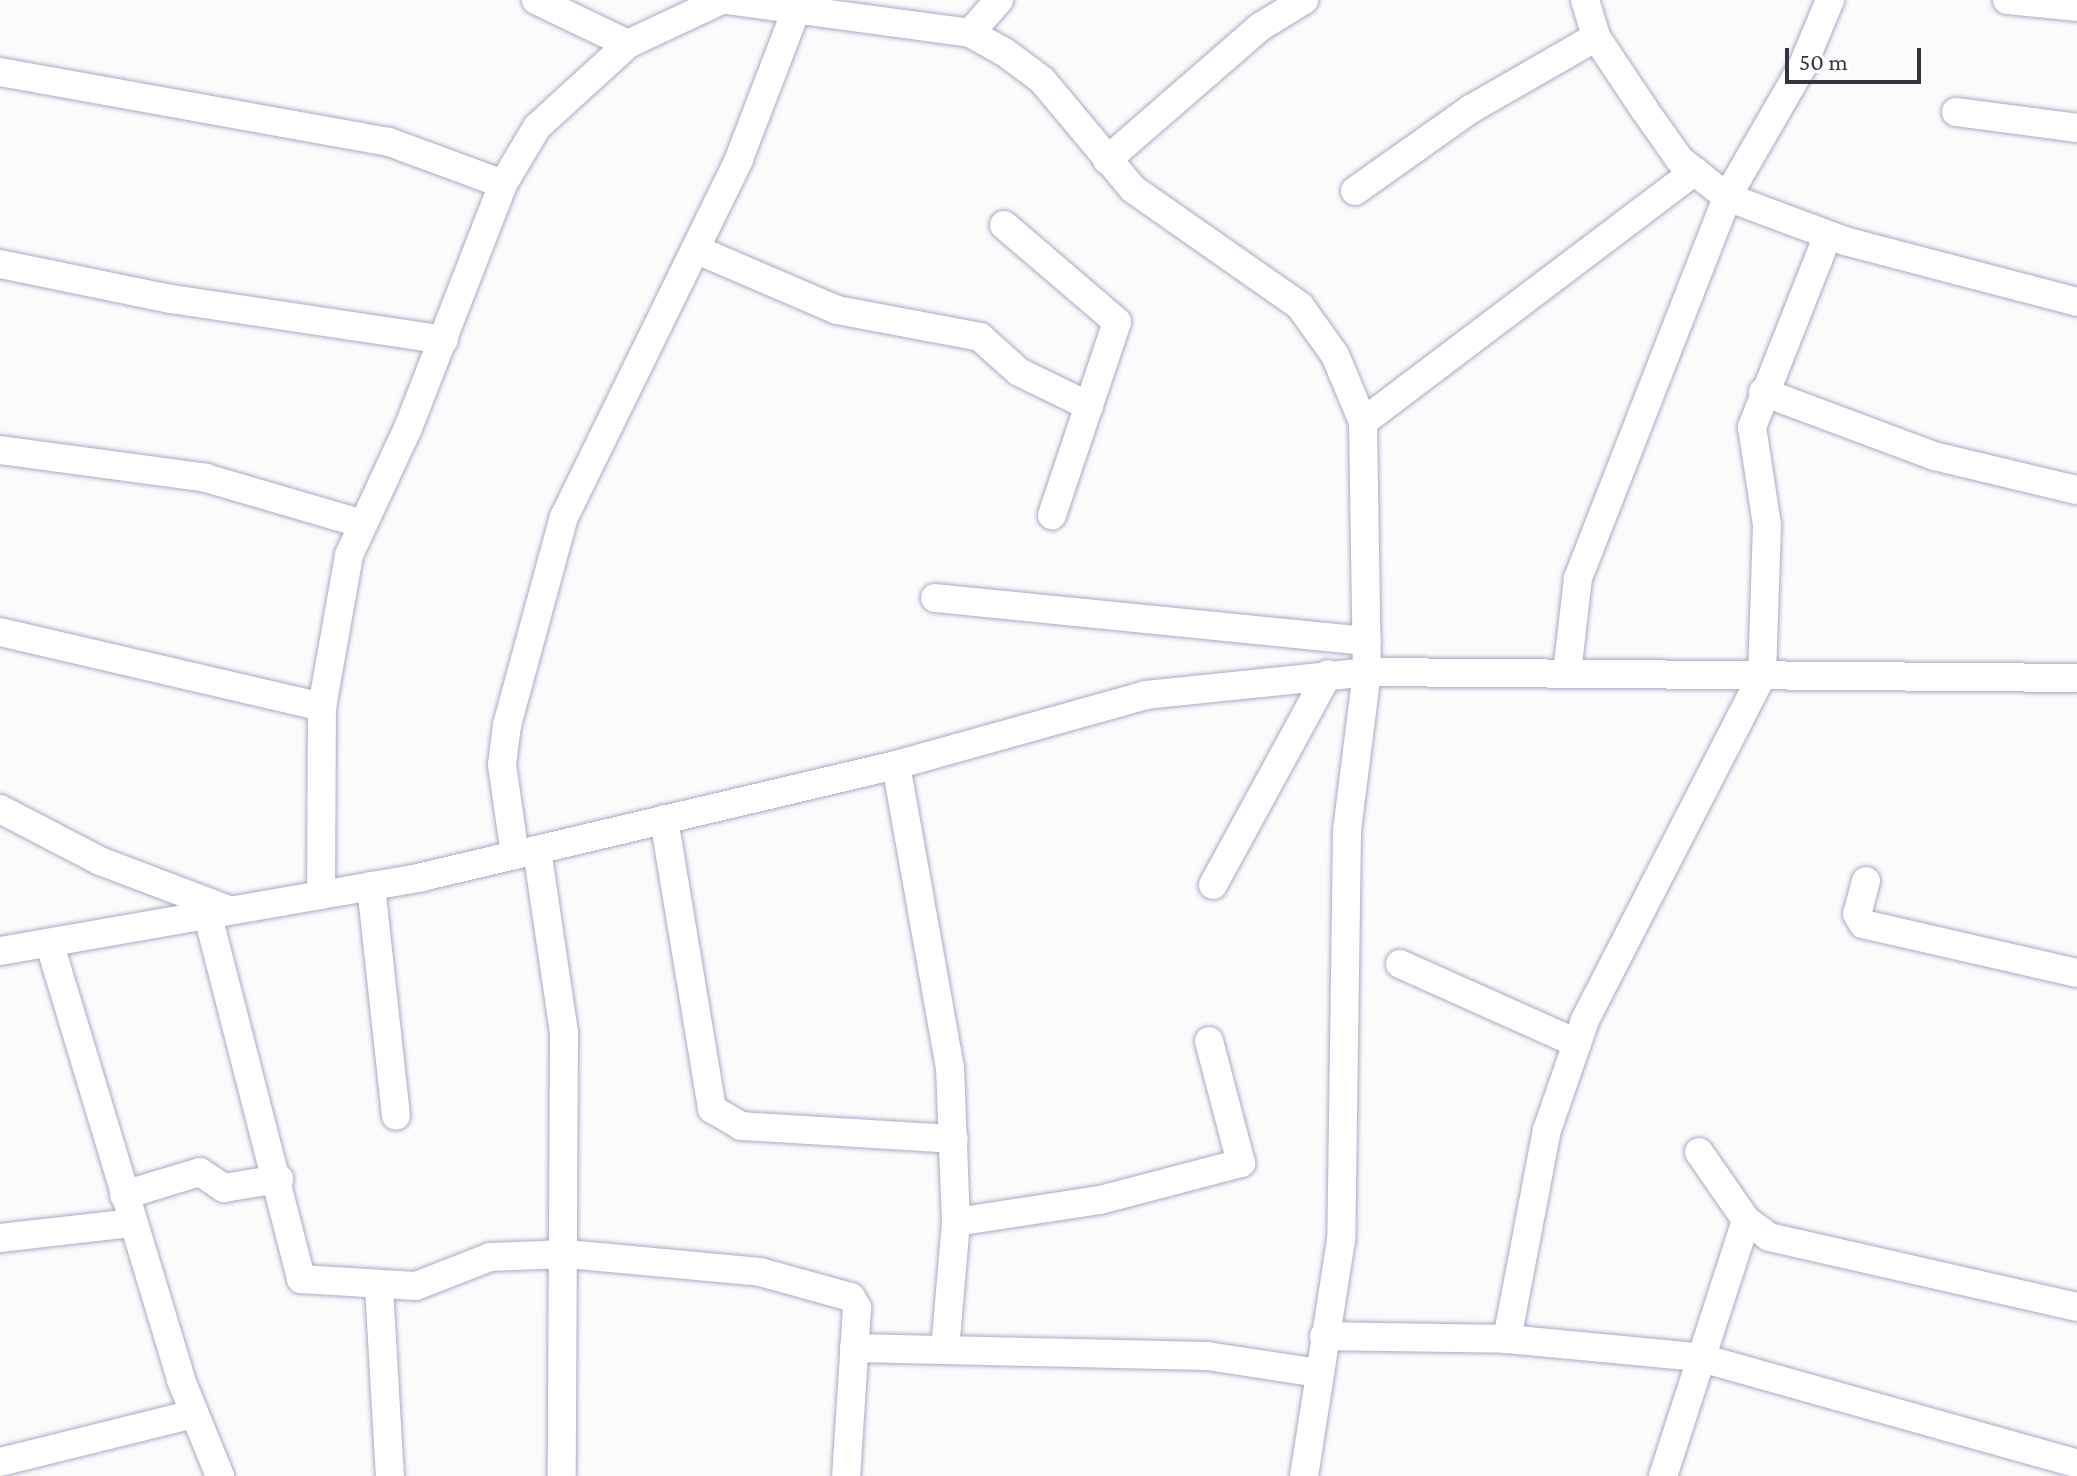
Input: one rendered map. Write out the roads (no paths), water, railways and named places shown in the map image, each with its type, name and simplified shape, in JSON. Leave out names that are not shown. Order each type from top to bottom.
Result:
[{"type":"street","points":[[536,0],[628,44]]},
{"type":"street","points":[[321,894],[322,707],[360,523],[444,340],[503,184],[537,127],[628,44],[724,0],[795,13],[874,10],[970,33],[1042,80],[1107,160],[1209,249],[1300,306],[1335,355],[1363,422],[1367,672],[1347,831],[1341,1240],[1304,1476]]},
{"type":"street","points":[[970,33],[999,0]]},
{"type":"street","points":[[1107,160],[1260,27],[1304,0]]},
{"type":"street","points":[[1585,0],[1596,37],[1695,171],[1727,197],[1828,235],[2077,302]]},
{"type":"street","points":[[1567,673],[1578,578],[1727,197],[1802,67],[1830,0]]},
{"type":"street","points":[[2007,0],[2065,4]]},
{"type":"street","points":[[562,1476],[567,1254],[564,1033],[526,852],[502,765],[548,566],[578,484],[697,250],[795,13]]},
{"type":"street","points":[[1355,191],[1471,109],[1596,37]]},
{"type":"street","points":[[0,72],[402,145],[503,184]]},
{"type":"street","points":[[1956,112],[2077,128]]},
{"type":"street","points":[[1363,422],[1695,171]]},
{"type":"street","points":[[1004,225],[1117,322],[1052,515]]},
{"type":"street","points":[[1507,1339],[1547,1130],[1577,1043],[1660,862],[1762,676],[1767,525],[1751,439],[1763,392],[1828,235]]},
{"type":"street","points":[[697,250],[837,310],[980,337],[1019,372],[1089,406]]},
{"type":"street","points":[[0,264],[171,299],[444,340]]},
{"type":"street","points":[[1763,392],[1934,456],[2077,490]]},
{"type":"street","points":[[0,450],[206,478],[360,523]]},
{"type":"street","points":[[935,598],[1367,641]]},
{"type":"street","points":[[0,632],[322,707]]},
{"type":"street","points":[[0,951],[50,945],[371,886],[526,852],[896,765],[1146,695],[1367,672],[2077,678]]},
{"type":"street","points":[[1213,885],[1328,674]]},
{"type":"street","points":[[896,765],[950,1067],[956,1222],[945,1350]]},
{"type":"street","points":[[0,809],[111,866],[220,914]]},
{"type":"street","points":[[664,819],[712,1109],[741,1126],[954,1139]]},
{"type":"street","points":[[1866,881],[1857,914],[1863,924],[2077,973]]},
{"type":"street","points":[[371,886],[396,1116]]},
{"type":"street","points":[[220,914],[301,1279],[379,1287],[448,1279],[490,1257],[567,1254],[760,1272],[851,1297],[857,1308],[846,1476]]},
{"type":"street","points":[[50,945],[132,1223],[194,1414],[220,1476]]},
{"type":"street","points":[[1400,964],[1577,1043]]},
{"type":"street","points":[[956,1222],[1100,1200],[1241,1163],[1209,1041]]},
{"type":"street","points":[[1699,1152],[1746,1220],[1769,1237],[2077,1307]]},
{"type":"street","points":[[124,1195],[200,1172],[224,1188],[279,1179]]},
{"type":"street","points":[[1663,1476],[1698,1357],[1746,1220]]},
{"type":"street","points":[[0,1238],[132,1223]]},
{"type":"street","points":[[379,1287],[390,1476]]},
{"type":"street","points":[[1324,1336],[1507,1339],[1698,1357],[2075,1466]]},
{"type":"street","points":[[854,1348],[1207,1356],[1318,1373]]},
{"type":"street","points":[[0,1462],[194,1414]]}]
